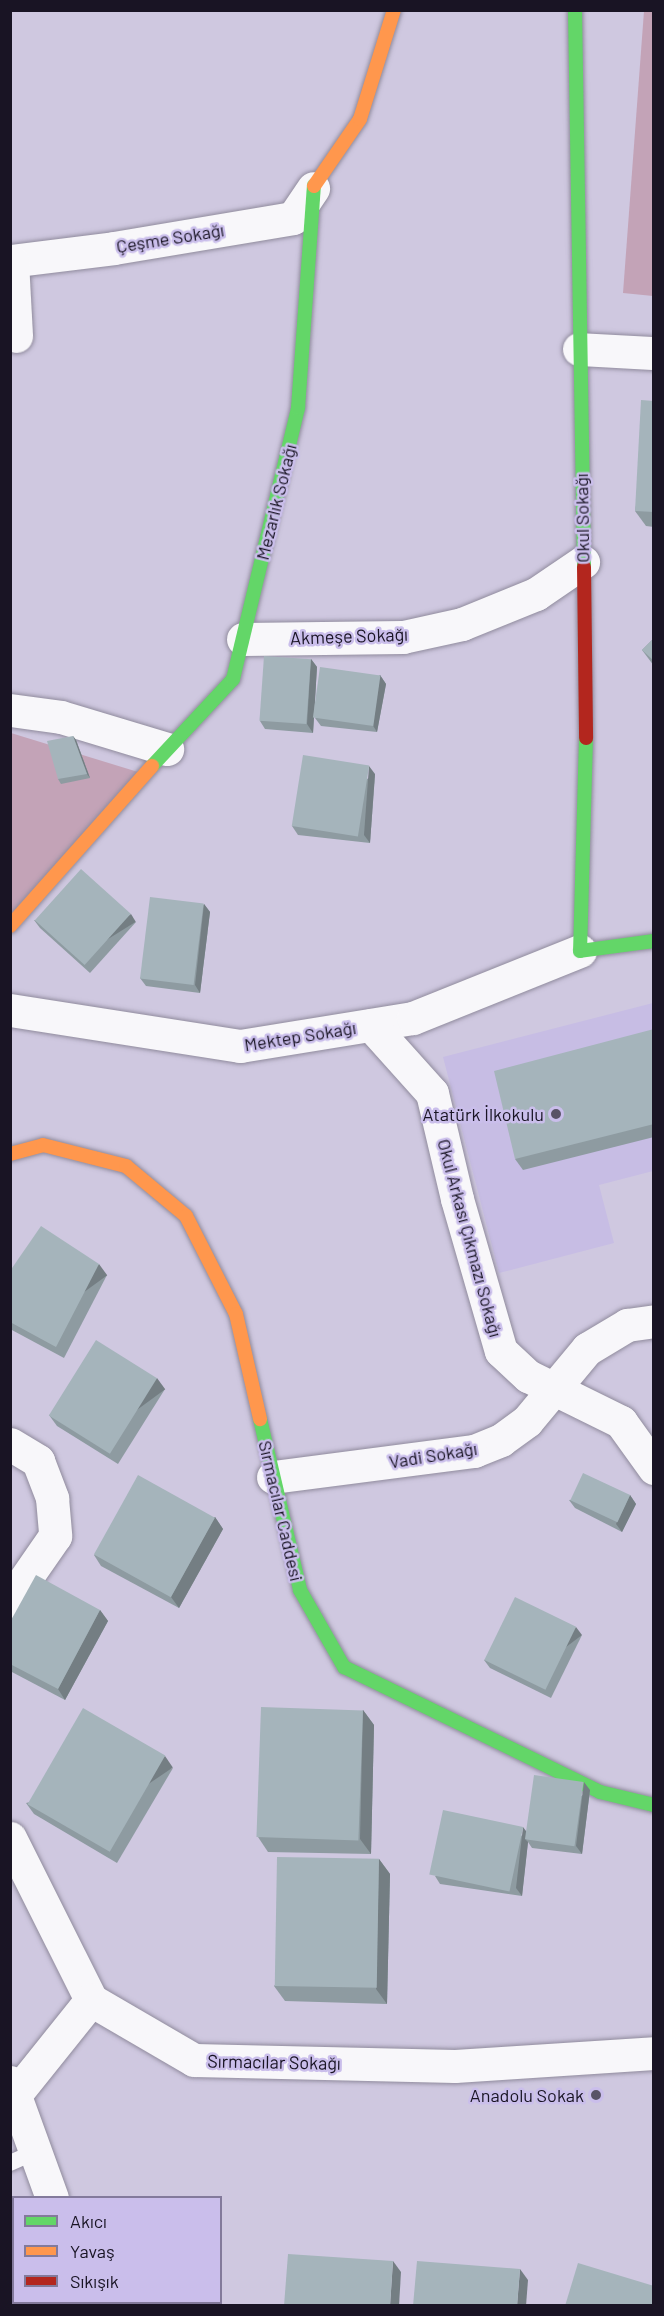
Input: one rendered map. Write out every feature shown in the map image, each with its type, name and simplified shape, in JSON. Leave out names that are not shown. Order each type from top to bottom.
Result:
[{"type":"street","points":[[313,188],[360,120],[394,10]]},
{"type":"street","name":"Okul Sokağı","points":[[575,10],[586,730],[579,951]]},
{"type":"street","name":"Çeşme Sokağı","points":[[11,261],[114,248],[293,218],[313,188]]},
{"type":"street","name":"Mezarlık Sokağı","points":[[10,926],[167,749],[233,679],[298,408],[313,188]]},
{"type":"street","points":[[11,261],[16,336]]},
{"type":"street","points":[[579,349],[654,353]]},
{"type":"street","name":"Akmeşe Sokağı","points":[[243,639],[403,637],[462,624],[536,594],[583,562]]},
{"type":"street","points":[[10,710],[62,717],[167,749]]},
{"type":"street","points":[[579,951],[654,941]]},
{"type":"street","name":"Mektep Sokağı","points":[[10,1010],[240,1046],[413,1018],[579,951]]},
{"type":"street","name":"Okul Arkası Çıkmazı Sokağı","points":[[371,1025],[432,1093],[457,1199],[501,1351],[528,1376],[621,1422],[654,1468]]},
{"type":"street","name":"Sırmacılar Caddesi","points":[[10,1154],[43,1145],[126,1166],[186,1216],[236,1314],[300,1590],[344,1667],[600,1792],[654,1805]]},
{"type":"street","name":"Vadi Sokağı","points":[[273,1476],[474,1451],[501,1440],[527,1421],[587,1349],[627,1325],[654,1321]]},
{"type":"street","points":[[10,1444],[38,1461],[52,1498],[55,1536],[10,1601]]},
{"type":"street","points":[[10,1838],[91,2000],[12,2092],[23,2158],[51,2196]]},
{"type":"street","name":"Sırmacılar Sokağı","points":[[91,2000],[195,2060],[455,2066],[654,2053]]},
{"type":"shaded area","points":[[644,11],[654,11],[653,296],[623,293]]},
{"type":"shaded area","points":[[11,733],[138,772],[11,916]]},
{"type":"shaded area","name":"Atatürk İlkokulu","points":[[653,1003],[653,1171],[599,1185],[614,1243],[499,1273],[443,1057]]},
{"type":"building","points":[[641,400],[654,401],[654,512],[635,511]]},
{"type":"building","points":[[654,638],[654,661],[642,650]]},
{"type":"building","points":[[264,656],[311,659],[306,724],[259,721]]},
{"type":"building","points":[[320,667],[380,675],[373,726],[313,718]]},
{"type":"building","points":[[73,736],[87,774],[58,779],[47,741]]},
{"type":"building","points":[[303,755],[369,765],[358,837],[292,826]]},
{"type":"building","points":[[81,869],[131,914],[85,965],[35,920]]},
{"type":"building","points":[[150,897],[204,904],[194,985],[140,978]]},
{"type":"building","points":[[654,1029],[654,1124],[515,1159],[494,1071]]},
{"type":"building","points":[[41,1226],[99,1264],[56,1347],[10,1322],[10,1271]]},
{"type":"building","points":[[96,1340],[157,1378],[110,1454],[49,1415]]},
{"type":"building","points":[[583,1473],[630,1495],[617,1522],[570,1500]]},
{"type":"building","points":[[138,1475],[215,1518],[171,1597],[94,1555]]},
{"type":"building","points":[[36,1575],[100,1610],[58,1689],[10,1664],[10,1622]]},
{"type":"building","points":[[515,1597],[576,1627],[545,1690],[484,1660]]},
{"type":"building","points":[[261,1707],[363,1711],[358,1840],[256,1837]]},
{"type":"building","points":[[83,1708],[165,1756],[110,1852],[28,1804]]},
{"type":"building","points":[[534,1775],[584,1782],[574,1846],[525,1839]]},
{"type":"building","points":[[443,1810],[523,1827],[509,1892],[429,1875]]},
{"type":"building","points":[[277,1857],[379,1859],[377,1988],[275,1986]]},
{"type":"building","points":[[288,2254],[393,2261],[390,2306],[284,2306]]},
{"type":"building","points":[[417,2261],[520,2269],[517,2306],[413,2306]]},
{"type":"building","points":[[578,2263],[654,2286],[654,2306],[565,2306]]},
{"type":"traffic: fast","points":[[575,10],[584,567]]},
{"type":"traffic: fast","points":[[152,766],[233,679],[298,408],[314,186]]},
{"type":"traffic: fast","points":[[586,738],[580,951],[654,941]]},
{"type":"traffic: fast","points":[[260,1419],[300,1590],[344,1667],[600,1792],[654,1805]]},
{"type":"traffic: slow","points":[[314,186],[360,119],[394,10]]},
{"type":"traffic: slow","points":[[10,926],[152,766]]},
{"type":"traffic: slow","points":[[10,1154],[43,1145],[126,1166],[186,1216],[236,1314],[260,1419]]},
{"type":"traffic: jam","points":[[584,567],[586,738]]},
{"type":"place","name":"Atatürk İlkokulu","points":[[556,1114]]},
{"type":"place","name":"Anadolu Sokak","points":[[596,2095]]}]
